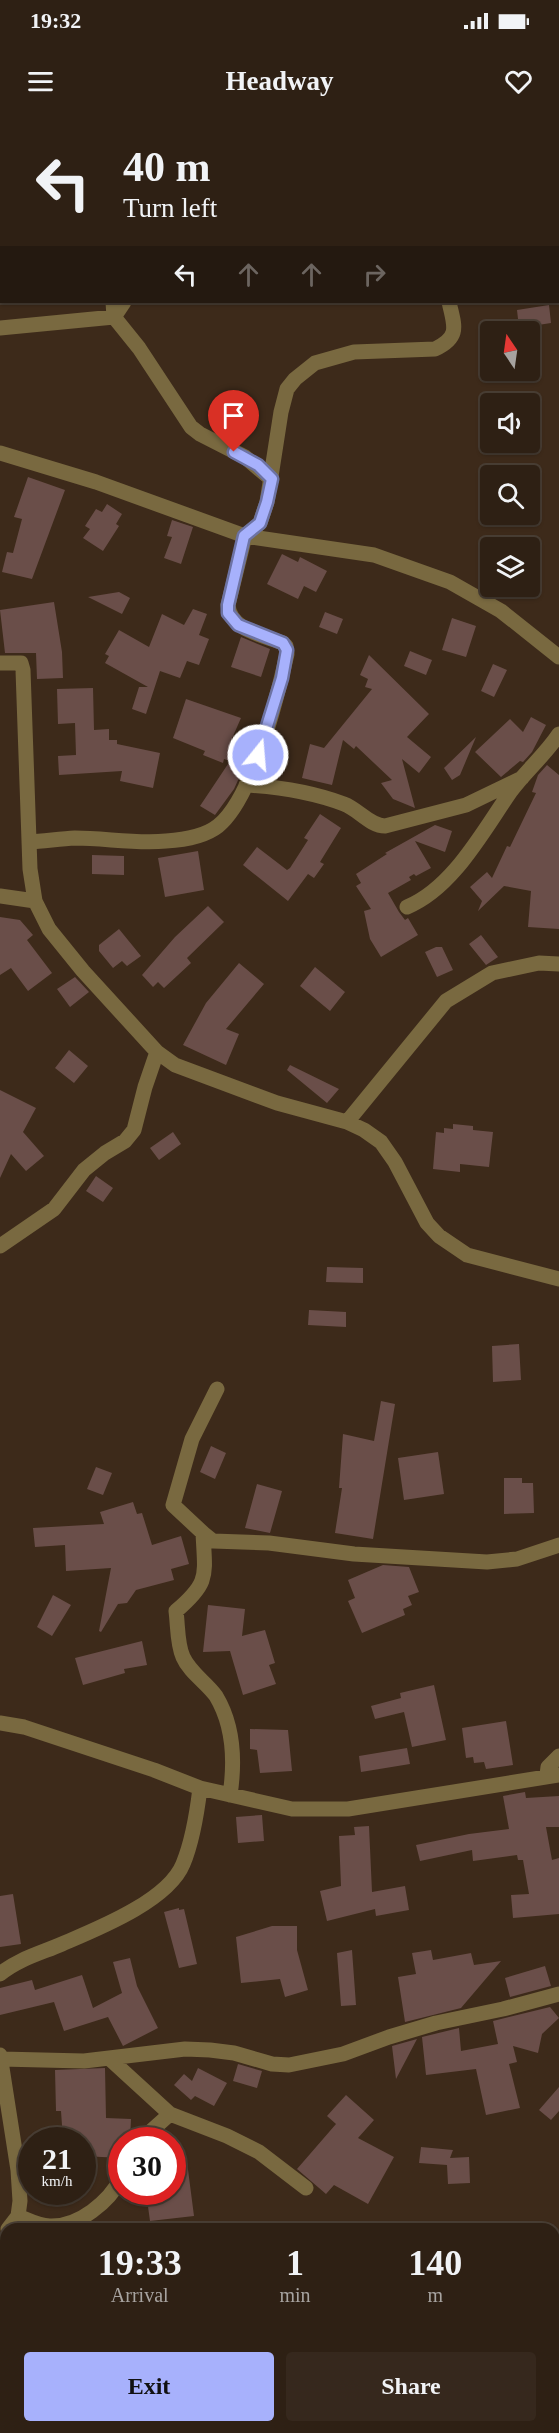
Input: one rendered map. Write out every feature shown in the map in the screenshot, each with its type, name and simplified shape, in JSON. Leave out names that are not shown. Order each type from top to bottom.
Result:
[{"type":"street","points":[[113,303],[114,317],[139,348],[191,427],[245,457],[272,479]]},
{"type":"street","points":[[114,317],[123,303]]},
{"type":"street","points":[[29,842],[74,838],[165,842],[198,836],[219,826],[232,810],[258,755],[287,654],[283,643],[238,625],[228,613],[228,605],[244,536],[260,523],[267,502],[281,412],[287,389],[295,379],[315,363],[354,352],[435,349],[447,343],[453,335],[454,327],[449,303]]},
{"type":"street","points":[[0,328],[114,317]]},
{"type":"street","points":[[0,453],[96,482],[244,536],[374,555],[450,582],[501,611],[559,657]]},
{"type":"street","points":[[0,663],[21,663],[23,670],[30,869],[35,901],[49,929],[83,971],[157,1052],[175,1065],[277,1103],[347,1122],[381,1142],[395,1162],[427,1223],[439,1236],[467,1255],[559,1279]]},
{"type":"street","points":[[406,907],[443,883],[490,825],[522,778],[559,735]]},
{"type":"street","points":[[246,784],[282,787],[320,796],[347,805],[372,822],[385,826],[466,805],[522,778]]},
{"type":"street","points":[[0,896],[35,901]]},
{"type":"street","points":[[347,1122],[446,1001],[492,973],[539,963],[559,964]]},
{"type":"street","points":[[0,1246],[54,1209],[84,1170],[125,1141],[135,1130],[145,1087],[157,1052]]},
{"type":"street","points":[[217,1389],[192,1439],[173,1505],[213,1541],[269,1543],[354,1554],[487,1562],[517,1558],[559,1545]]},
{"type":"street","points":[[203,1533],[205,1574],[197,1594],[176,1611],[179,1642],[188,1666],[216,1696],[230,1732],[234,1762],[230,1795]]},
{"type":"street","points":[[0,1723],[24,1727],[200,1788],[292,1809],[348,1809],[553,1775],[548,1767],[559,1756]]},
{"type":"street","points":[[0,1974],[25,1959],[120,1917],[153,1897],[171,1882],[183,1866],[200,1788]]},
{"type":"street","points":[[12,2223],[18,2216],[20,2201],[18,2170],[0,2057],[75,2061],[111,2060],[185,2049],[234,2053],[272,2064],[289,2065],[343,2054],[436,2023],[559,1994]]},
{"type":"street","points":[[111,2060],[170,2114],[227,2136],[259,2152],[306,2188]]},
{"type":"street","points":[[156,2127],[170,2114]]},
{"type":"street","points":[[64,2223],[97,2208],[108,2199]]},
{"type":"street","points":[[18,2216],[41,2223]]},
{"type":"building","points":[[549,305],[551,323],[540,325],[540,321],[518,321],[517,310]]},
{"type":"building","points":[[28,477],[65,490],[32,579],[2,572],[7,552],[13,553],[22,519],[14,517]]},
{"type":"building","points":[[107,504],[122,514],[116,524],[119,526],[103,551],[83,538],[90,529],[85,526],[96,509],[102,512]]},
{"type":"building","points":[[172,520],[193,527],[181,564],[164,558],[172,537],[167,536]]},
{"type":"building","points":[[282,554],[298,562],[300,557],[327,571],[316,592],[304,586],[298,599],[267,584]]},
{"type":"building","points":[[119,592],[130,598],[122,614],[88,597]]},
{"type":"building","points":[[54,602],[62,652],[63,678],[37,679],[36,653],[5,653],[0,610]]},
{"type":"building","points":[[193,609],[207,614],[199,635],[209,639],[199,665],[187,661],[180,678],[160,671],[146,714],[132,709],[139,687],[148,687],[105,663],[109,656],[105,654],[119,630],[149,647],[162,614],[184,625]]},
{"type":"building","points":[[325,612],[343,619],[337,634],[319,627]]},
{"type":"building","points":[[452,618],[476,626],[466,657],[442,650]]},
{"type":"building","points":[[241,637],[270,649],[261,677],[231,667]]},
{"type":"building","points":[[410,651],[432,660],[426,675],[404,666]]},
{"type":"building","points":[[369,655],[429,714],[407,737],[431,757],[419,773],[402,759],[415,808],[393,799],[381,783],[392,780],[356,746],[354,749],[343,740],[332,785],[302,778],[310,744],[324,748],[372,689],[365,687],[368,679],[360,675]]},
{"type":"building","points":[[493,664],[507,670],[494,697],[481,691]]},
{"type":"building","points":[[93,688],[94,730],[109,729],[109,740],[117,740],[117,744],[160,753],[153,788],[120,781],[122,771],[59,775],[58,756],[76,755],[75,723],[58,724],[57,689]]},
{"type":"building","points":[[186,699],[241,718],[230,743],[250,749],[245,764],[236,762],[244,767],[234,789],[215,815],[200,806],[230,761],[224,759],[223,763],[203,755],[205,751],[173,738]]},
{"type":"building","points":[[531,717],[546,725],[532,752],[523,762],[520,761],[501,777],[475,752],[510,719],[523,732]]},
{"type":"building","points":[[476,737],[460,775],[452,780],[444,768]]},
{"type":"building","points":[[547,765],[559,775],[559,929],[528,927],[531,891],[504,886],[478,911],[482,901],[470,887],[487,872],[492,878],[536,793],[532,792],[538,775]]},
{"type":"building","points":[[320,814],[341,828],[320,862],[324,864],[314,878],[308,874],[288,901],[243,865],[257,847],[287,870],[308,840],[304,838]]},
{"type":"building","points":[[435,825],[452,831],[445,852],[415,841],[431,868],[416,876],[414,874],[409,877],[411,880],[388,893],[399,912],[405,920],[408,918],[418,935],[381,957],[370,939],[364,911],[371,909],[356,886],[361,883],[356,874],[387,854],[385,853]]},
{"type":"building","points":[[198,851],[204,890],[165,897],[158,858]]},
{"type":"building","points":[[92,855],[124,856],[124,875],[92,874]]},
{"type":"building","points":[[208,906],[224,922],[187,958],[191,963],[164,988],[158,982],[153,987],[142,975],[175,937]]},
{"type":"building","points":[[0,917],[20,920],[33,935],[27,940],[52,973],[28,991],[11,968],[0,975]]},
{"type":"building","points":[[119,929],[141,956],[127,966],[122,961],[113,968],[99,951],[99,945]]},
{"type":"building","points":[[481,935],[498,957],[486,965],[469,944]]},
{"type":"building","points":[[442,947],[453,970],[437,977],[425,952]]},
{"type":"building","points":[[239,963],[264,984],[226,1029],[239,1034],[226,1065],[183,1045],[206,1003]]},
{"type":"building","points":[[315,967],[345,992],[330,1011],[300,986]]},
{"type":"building","points":[[75,977],[89,992],[70,1007],[57,989]]},
{"type":"building","points":[[69,1050],[88,1066],[74,1083],[55,1068]]},
{"type":"building","points":[[290,1065],[339,1089],[327,1103],[287,1070]]},
{"type":"building","points":[[0,1090],[36,1108],[23,1132],[44,1156],[26,1171],[11,1154],[0,1178]]},
{"type":"building","points":[[453,1124],[473,1126],[473,1130],[493,1132],[489,1167],[460,1164],[460,1172],[433,1169],[436,1132],[444,1133],[444,1128],[453,1129]]},
{"type":"building","points":[[173,1132],[181,1144],[159,1160],[150,1148]]},
{"type":"building","points":[[96,1176],[113,1188],[103,1202],[86,1191]]},
{"type":"building","points":[[327,1267],[363,1268],[363,1283],[326,1282]]},
{"type":"building","points":[[309,1310],[346,1312],[346,1327],[308,1325]]},
{"type":"building","points":[[519,1344],[521,1380],[493,1382],[492,1346]]},
{"type":"building","points":[[381,1401],[395,1404],[373,1539],[335,1533],[342,1488],[339,1488],[343,1434],[374,1441]]},
{"type":"building","points":[[211,1446],[226,1453],[215,1479],[200,1472]]},
{"type":"building","points":[[438,1452],[444,1494],[404,1500],[398,1458]]},
{"type":"building","points":[[96,1467],[112,1473],[103,1495],[87,1489]]},
{"type":"building","points":[[504,1478],[522,1478],[522,1483],[533,1483],[534,1513],[504,1514]]},
{"type":"building","points":[[257,1484],[282,1491],[270,1533],[245,1528]]},
{"type":"building","points":[[133,1502],[137,1514],[142,1513],[152,1545],[181,1536],[189,1564],[171,1569],[174,1580],[136,1590],[127,1603],[118,1604],[101,1632],[99,1631],[111,1568],[66,1571],[65,1545],[35,1547],[33,1528],[104,1524],[100,1512]]},
{"type":"building","points":[[383,1565],[409,1567],[419,1592],[408,1596],[412,1605],[403,1609],[405,1615],[362,1633],[348,1601],[355,1598],[348,1580]]},
{"type":"building","points":[[53,1595],[71,1605],[52,1636],[37,1627]]},
{"type":"building","points":[[208,1605],[245,1609],[242,1636],[265,1630],[275,1663],[269,1665],[276,1684],[243,1695],[230,1651],[203,1652]]},
{"type":"building","points":[[142,1641],[147,1665],[124,1669],[125,1673],[83,1685],[75,1658]]},
{"type":"building","points":[[434,1685],[446,1740],[412,1747],[404,1712],[375,1719],[371,1706],[401,1698],[400,1693]]},
{"type":"building","points":[[506,1721],[513,1765],[486,1769],[484,1762],[474,1763],[473,1757],[466,1758],[462,1728]]},
{"type":"building","points":[[250,1729],[288,1730],[292,1771],[260,1773],[257,1750],[250,1749]]},
{"type":"building","points":[[407,1748],[410,1764],[361,1772],[359,1756]]},
{"type":"building","points":[[525,1792],[526,1798],[559,1796],[559,1827],[546,1827],[552,1860],[559,1858],[559,1914],[513,1918],[511,1895],[529,1894],[523,1860],[518,1860],[517,1855],[473,1861],[472,1850],[420,1861],[416,1845],[469,1834],[509,1829],[503,1796]]},
{"type":"building","points":[[262,1815],[264,1841],[238,1843],[236,1817]]},
{"type":"building","points":[[369,1826],[372,1892],[405,1886],[409,1910],[376,1916],[375,1909],[327,1921],[320,1891],[341,1886],[339,1836],[355,1835],[354,1827]]},
{"type":"building","points":[[13,1894],[21,1944],[0,1947],[0,1896]]},
{"type":"building","points":[[179,1908],[179,1910],[184,1909],[197,1964],[179,1968],[164,1912]]},
{"type":"building","points":[[272,1926],[297,1926],[297,1950],[308,1990],[285,1997],[280,1979],[241,1983],[236,1937]]},
{"type":"building","points":[[352,1950],[356,2005],[341,2006],[337,1953]]},
{"type":"building","points":[[431,1950],[433,1960],[471,1953],[474,1965],[501,1961],[461,2008],[405,2022],[398,1977],[416,1974],[412,1953]]},
{"type":"building","points":[[130,1958],[137,1986],[158,2028],[123,2046],[108,2017],[64,2031],[54,2002],[0,2015],[0,1988],[32,1980],[35,1990],[82,1975],[93,2008],[122,1993],[113,1962]]},
{"type":"building","points":[[545,1966],[551,1986],[510,1997],[505,1978]]},
{"type":"building","points":[[550,2007],[559,2018],[542,2034],[538,2053],[513,2046],[517,2062],[509,2064],[520,2108],[486,2115],[476,2069],[426,2075],[422,2037],[459,2028],[461,2051],[498,2044],[493,2021]]},
{"type":"building","points":[[417,2039],[396,2079],[392,2046]]},
{"type":"building","points":[[238,2064],[262,2071],[257,2088],[233,2081]]},
{"type":"building","points":[[105,2068],[106,2118],[131,2119],[131,2127],[108,2127],[108,2157],[96,2157],[96,2127],[62,2127],[61,2111],[56,2111],[55,2070]]},
{"type":"building","points":[[198,2068],[227,2083],[214,2106],[195,2096],[191,2100],[174,2085],[184,2074],[192,2081]]},
{"type":"building","points":[[559,2087],[559,2111],[551,2120],[539,2110]]},
{"type":"building","points":[[346,2095],[374,2120],[358,2138],[394,2157],[368,2204],[334,2185],[326,2194],[297,2169],[336,2124],[327,2116]]},
{"type":"building","points":[[421,2147],[453,2150],[450,2158],[469,2157],[470,2183],[448,2184],[447,2165],[419,2163]]},
{"type":"building","points":[[186,2162],[194,2216],[150,2221],[148,2205],[186,2205]]},
{"type":"route","points":[[234,452],[258,465],[272,479],[260,523],[244,536],[232,580],[228,613],[238,625],[283,643],[287,650],[282,678],[258,755]]}]
